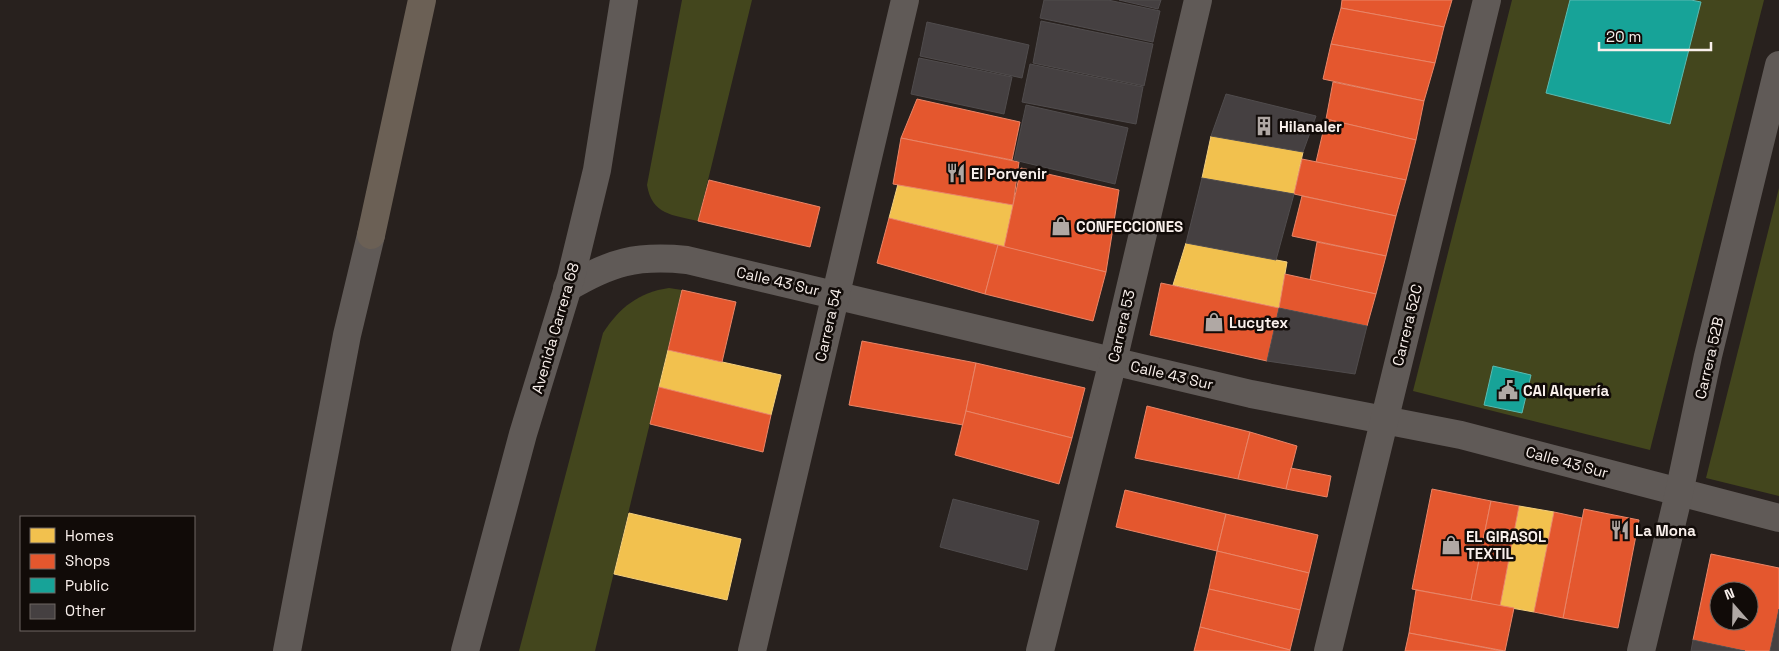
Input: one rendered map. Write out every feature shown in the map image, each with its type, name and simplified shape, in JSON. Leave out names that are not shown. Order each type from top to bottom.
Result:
[{"type":"main road","points":[[371,235],[422,0]]},
{"type":"street","name":"Avenida Carrera 68","points":[[466,651],[598,170],[624,0]]},
{"type":"street","name":"Carrera 54","points":[[752,651],[904,0]]},
{"type":"street","name":"Carrera 53","points":[[1040,651],[1113,361],[1198,0]]},
{"type":"street","name":"Carrera 52C","points":[[1328,651],[1487,0]]},
{"type":"street","name":"Carrera 52B","points":[[1641,651],[1679,492],[1708,356],[1779,65]]},
{"type":"street","points":[[287,651],[345,345],[371,235]]},
{"type":"street","name":"Calle 43 Sur","points":[[567,288],[611,266],[632,260],[656,257],[696,262],[1260,396],[1462,435],[1779,518]]},
{"type":"green space","points":[[682,0],[752,0],[698,221],[672,215],[659,208],[650,195],[647,185]]},
{"type":"green space","points":[[1512,0],[1764,0],[1650,450],[1413,391]]},
{"type":"green space","points":[[1779,188],[1779,496],[1706,478]]},
{"type":"green space","points":[[669,288],[682,290],[595,651],[519,651],[603,333],[623,309],[639,297]]},
{"type":"building: Homes","points":[[1211,136],[1303,152],[1294,194],[1202,178]]},
{"type":"building: Homes","points":[[898,184],[1013,205],[1004,247],[889,218]]},
{"type":"building: Homes","points":[[1186,243],[1287,262],[1279,308],[1173,285]]},
{"type":"building: Homes","points":[[668,350],[781,375],[771,415],[659,387]]},
{"type":"building: Homes","points":[[1519,506],[1554,512],[1534,612],[1500,606]]},
{"type":"building: Homes","points":[[629,513],[741,539],[727,600],[614,574]]},
{"type":"building: Shops","points":[[1342,0],[1452,0],[1444,27],[1341,8]]},
{"type":"building: Shops","points":[[1341,8],[1444,27],[1435,63],[1331,44]]},
{"type":"building: Shops","points":[[1331,44],[1435,63],[1424,101],[1323,79]]},
{"type":"building: Shops","points":[[1333,82],[1424,101],[1416,140],[1326,119]]},
{"type":"building: Shops","points":[[917,99],[1020,122],[1012,160],[901,138]]},
{"type":"building: Shops","points":[[1326,119],[1416,140],[1406,180],[1316,162]]},
{"type":"building: Shops","name":"El Porvenir","points":[[901,138],[1019,162],[1013,205],[893,184]]},
{"type":"building: Shops","points":[[1302,159],[1406,180],[1396,216],[1294,194]]},
{"type":"building: Shops","name":"CONFECCIONES","points":[[1021,168],[1119,190],[1106,272],[1004,247]]},
{"type":"building: Shops","points":[[709,180],[820,207],[810,247],[698,221]]},
{"type":"building: Shops","points":[[1302,196],[1396,216],[1386,256],[1292,236]]},
{"type":"building: Shops","points":[[889,218],[998,245],[985,294],[877,263]]},
{"type":"building: Shops","points":[[1317,242],[1386,256],[1376,294],[1310,280]]},
{"type":"building: Shops","points":[[998,245],[1106,272],[1093,321],[985,294]]},
{"type":"building: Shops","points":[[1285,274],[1376,294],[1367,326],[1279,308]]},
{"type":"building: Shops","name":"Lucytex","points":[[1161,283],[1279,308],[1267,361],[1150,335]]},
{"type":"building: Shops","points":[[682,290],[736,302],[722,362],[668,350]]},
{"type":"building: Shops","points":[[862,341],[976,363],[963,425],[849,405]]},
{"type":"building: Shops","points":[[976,363],[1085,388],[1072,438],[966,411]]},
{"type":"building: Shops","points":[[659,387],[771,415],[763,452],[650,424]]},
{"type":"building: Shops","points":[[1147,406],[1250,432],[1238,479],[1135,458]]},
{"type":"building: Shops","points":[[966,411],[1072,438],[1059,484],[955,455]]},
{"type":"building: Shops","points":[[1250,432],[1297,446],[1286,489],[1238,479]]},
{"type":"building: Shops","points":[[1291,468],[1331,476],[1327,497],[1286,489]]},
{"type":"building: Shops","name":"EL GIRASOL TEXTIL","points":[[1432,489],[1491,501],[1471,600],[1412,589]]},
{"type":"building: Shops","points":[[1125,490],[1226,514],[1217,551],[1116,527]]},
{"type":"building: Shops","points":[[1491,501],[1519,506],[1500,606],[1471,600]]},
{"type":"building: Shops","points":[[1584,509],[1639,520],[1618,628],[1563,618]]},
{"type":"building: Shops","points":[[1554,512],[1582,518],[1563,618],[1534,612]]},
{"type":"building: Shops","points":[[1226,514],[1318,535],[1309,573],[1217,551]]},
{"type":"building: Shops","points":[[1217,551],[1309,573],[1300,610],[1209,589]]},
{"type":"building: Shops","points":[[1711,554],[1779,568],[1779,609],[1770,651],[1745,651],[1693,640]]},
{"type":"building: Shops","points":[[1209,589],[1300,610],[1290,650],[1200,627]]},
{"type":"building: Shops","points":[[1416,590],[1514,608],[1505,651],[1409,633]]},
{"type":"building: Shops","points":[[1200,627],[1290,650],[1290,651],[1194,651]]},
{"type":"building: Shops","points":[[1409,633],[1502,651],[1405,651]]},
{"type":"building: Public","points":[[1570,0],[1691,0],[1701,2],[1670,124],[1546,93]]},
{"type":"building: Public","name":"CAI Alquería","points":[[1493,366],[1531,375],[1522,413],[1484,405]]},
{"type":"building: Other","points":[[1044,0],[1108,0],[1160,11],[1153,42],[1040,18]]},
{"type":"building: Other","points":[[1119,0],[1161,0],[1158,9]]},
{"type":"building: Other","points":[[1041,21],[1153,44],[1144,86],[1033,63]]},
{"type":"building: Other","points":[[927,22],[1029,45],[1022,78],[920,56]]},
{"type":"building: Other","points":[[919,58],[1012,77],[1004,114],[911,94]]},
{"type":"building: Other","points":[[1030,64],[1143,87],[1136,124],[1022,102]]},
{"type":"building: Other","name":"Hilanaler","points":[[1226,94],[1316,116],[1303,152],[1211,136]]},
{"type":"building: Other","points":[[1026,105],[1128,128],[1115,184],[1014,160]]},
{"type":"building: Other","points":[[1202,178],[1294,194],[1276,260],[1186,243]]},
{"type":"building: Other","points":[[1279,308],[1367,326],[1355,374],[1267,361]]},
{"type":"building: Other","points":[[953,499],[1039,521],[1027,570],[940,547]]},
{"type":"building: Other","points":[[1779,609],[1779,651],[1770,651]]},
{"type":"building: Other","points":[[1693,640],[1745,651],[1691,651]]},
{"type":"place","name":"Hilanaler","points":[[1264,126]]},
{"type":"place","name":"El Porvenir","points":[[956,173]]},
{"type":"place","name":"CONFECCIONES","points":[[1061,226]]},
{"type":"place","name":"Lucytex","points":[[1214,322]]},
{"type":"place","name":"CAI Alquería","points":[[1508,390]]},
{"type":"place","name":"La Mona","points":[[1620,530]]},
{"type":"place","name":"EL GIRASOL TEXTIL","points":[[1451,545]]}]
